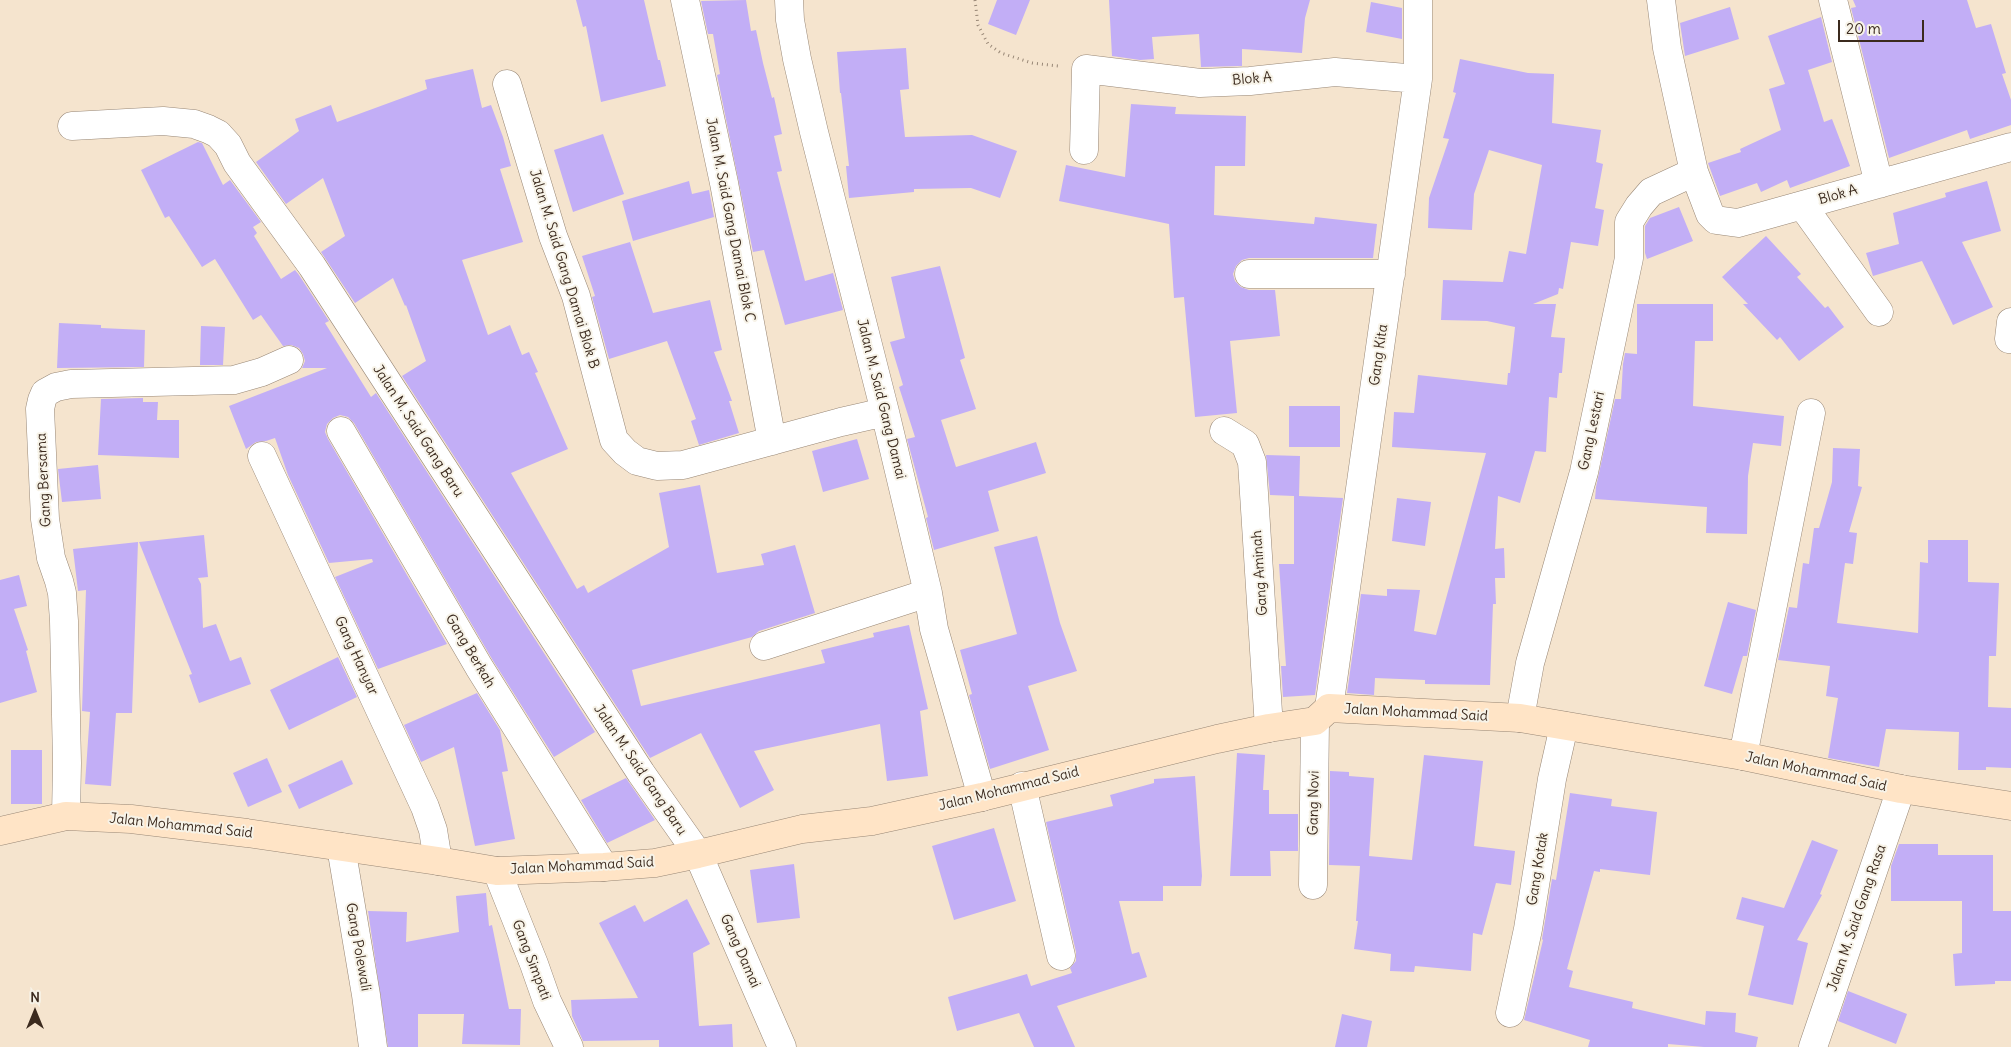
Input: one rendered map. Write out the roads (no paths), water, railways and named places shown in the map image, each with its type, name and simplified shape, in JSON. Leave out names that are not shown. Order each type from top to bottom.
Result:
[{"type":"street","name":"Jalan M. Said Gang Damai Blok C","points":[[685,0],[724,183],[772,441]]},
{"type":"street","name":"Jalan M. Said Gang Damai","points":[[788,0],[797,59],[885,412],[928,592],[934,629],[982,797]]},
{"type":"street","name":"Gang Kita","points":[[1322,715],[1391,274],[1418,79],[1418,0]]},
{"type":"street","points":[[1660,0],[1667,48],[1694,172]]},
{"type":"street","points":[[1833,0],[1879,184]]},
{"type":"street","name":"Blok A","points":[[1084,150],[1086,69],[1200,83],[1250,81],[1335,72],[1418,79]]},
{"type":"street","name":"Jalan M. Said Gang Damai Blok B","points":[[507,84],[554,236],[576,296],[614,440],[625,452],[637,461],[657,466],[683,465],[885,412]]},
{"type":"street","name":"Jalan M. Said Gang Baru","points":[[72,126],[163,121],[194,124],[218,134],[228,145],[237,163],[316,274],[641,773],[698,854]]},
{"type":"street","name":"Blok A","points":[[1694,172],[1710,214],[1716,220],[1738,223],[2011,147]]},
{"type":"street","name":"Gang Lestari","points":[[1520,718],[1530,663],[1586,463],[1629,258],[1629,222],[1639,206],[1652,192],[1694,172]]},
{"type":"street","points":[[1802,205],[1879,312]]},
{"type":"street","points":[[1248,274],[1391,274]]},
{"type":"street","name":"Gang Bersama","points":[[66,816],[67,747],[64,621],[62,594],[51,558],[46,519],[40,409],[42,400],[46,393],[56,387],[72,384],[234,380],[262,372],[289,360]]},
{"type":"street","points":[[1743,756],[1811,414]]},
{"type":"street","name":"Gang Berkah","points":[[341,431],[479,667],[604,867]]},
{"type":"street","name":"Gang Aminah","points":[[1224,431],[1245,444],[1252,462],[1269,728]]},
{"type":"street","name":"Gang Hanyar","points":[[262,456],[418,791],[433,830],[438,861]]},
{"type":"street","points":[[764,646],[928,592]]},
{"type":"street","name":"Jalan Mohammad Said","points":[[0,831],[66,816],[131,819],[247,833],[497,871],[655,863],[802,829],[872,821],[982,797],[1322,715],[1520,718],[1743,756],[1901,789],[2011,806]]},
{"type":"street","name":"Gang Novi","points":[[1313,885],[1322,715]]},
{"type":"street","name":"Gang Kotak","points":[[1510,1013],[1528,929],[1552,779],[1564,726]]},
{"type":"street","points":[[1022,786],[1060,956]]},
{"type":"street","name":"Jalan M. Said Gang Rasa","points":[[1813,1047],[1901,789]]},
{"type":"street","name":"Gang Polewali","points":[[341,847],[373,1047]]},
{"type":"street","name":"Gang Damai","points":[[698,854],[782,1047]]},
{"type":"street","name":"Gang Simpati","points":[[497,871],[547,1001],[569,1047]]}]
